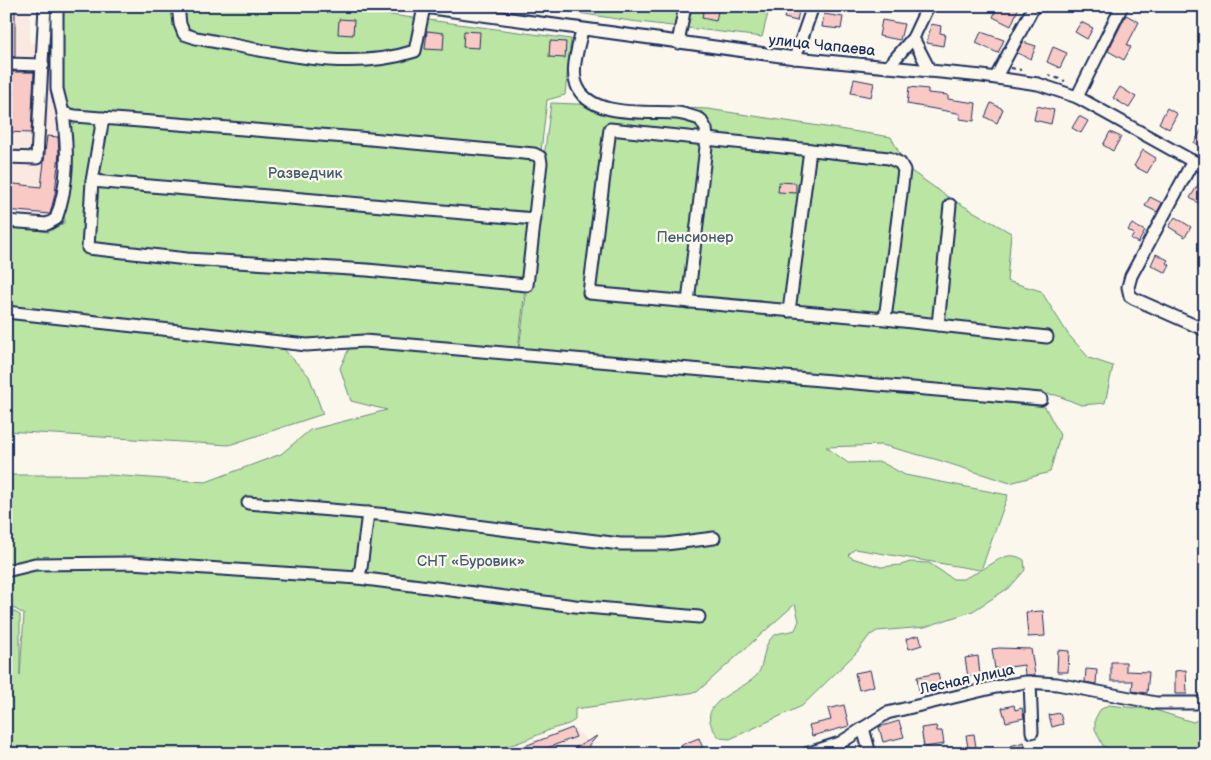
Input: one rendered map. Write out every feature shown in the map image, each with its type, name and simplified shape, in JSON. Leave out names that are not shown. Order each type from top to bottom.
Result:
[{"type":"street","points":[[6,157],[37,158],[45,6]]},
{"type":"street","points":[[6,221],[47,224],[56,219],[62,202],[68,150],[63,113],[57,89],[57,6]]},
{"type":"street","points":[[178,6],[180,24],[184,34],[196,38],[338,60],[368,60],[415,51],[420,7]]},
{"type":"street","points":[[678,43],[685,6]]},
{"type":"street","points":[[795,58],[813,6]]},
{"type":"street","points":[[888,67],[913,38],[928,6]]},
{"type":"street","points":[[996,77],[1034,6]]},
{"type":"street","points":[[1077,97],[1122,6]]},
{"type":"street","name":"улица Чапаева","points":[[420,7],[460,9],[582,30],[795,58],[996,77],[1038,84],[1077,97],[1205,168]]},
{"type":"street","points":[[582,30],[575,67],[575,82],[582,95],[608,109],[680,113],[700,119],[706,129],[707,138],[688,302]]},
{"type":"street","points":[[913,38],[930,71]]},
{"type":"street","points":[[6,64],[42,65]]},
{"type":"street","points":[[63,113],[75,116],[103,118],[359,138],[534,154],[540,157],[541,163],[527,286],[367,270],[187,259],[88,248],[92,181],[103,118]]},
{"type":"street","points":[[886,319],[904,170],[900,163],[889,158],[610,129],[590,293],[886,319],[1047,338]]},
{"type":"street","points":[[789,311],[810,150]]},
{"type":"street","points":[[1193,161],[1131,276],[1128,287],[1130,296],[1135,299],[1205,330]]},
{"type":"street","points":[[92,181],[535,219]]},
{"type":"street","points":[[938,325],[950,205]]},
{"type":"street","points":[[6,312],[307,345],[364,341],[1041,399]]},
{"type":"street","points":[[248,503],[368,513],[620,544],[666,544],[714,538]]},
{"type":"street","points":[[358,578],[368,513]]},
{"type":"street","points":[[6,571],[35,564],[131,563],[358,578],[575,606],[699,617]]},
{"type":"street","points":[[1030,682],[1032,732]]},
{"type":"street","name":"Лесная улица","points":[[806,754],[840,743],[887,713],[996,686],[1030,682],[1057,684],[1156,703],[1205,703]]},
{"type":"street","points":[[863,728],[870,754]]},
{"type":"shaded area","points":[[6,6],[30,6],[30,43],[49,44],[54,88],[66,150],[56,217],[6,212]]},
{"type":"shaded area","points":[[573,727],[591,744],[585,754],[496,754]]},
{"type":"green space","name":"Разведчик","points":[[62,6],[323,6],[571,39],[565,95],[547,100],[518,349],[344,335],[307,340],[6,307],[6,225],[48,232],[64,223],[71,120],[60,90]]},
{"type":"green space","points":[[531,6],[745,6],[768,13],[762,37],[631,21]]},
{"type":"green space","name":"Пенсионер","points":[[551,103],[708,109],[891,137],[907,168],[948,197],[1011,233],[1007,281],[1041,291],[1068,334],[1089,358],[1113,366],[1105,403],[1081,405],[1056,395],[519,349]]},
{"type":"green space","points":[[6,317],[278,343],[309,376],[323,414],[229,445],[6,431]]},
{"type":"green space","name":"СНТ «Буровик»","points":[[352,342],[675,368],[1045,407],[1060,435],[1050,472],[1010,483],[938,460],[882,445],[826,447],[848,463],[881,462],[905,475],[1008,495],[981,570],[1002,558],[1012,556],[1024,560],[1025,570],[1010,587],[973,611],[925,627],[877,631],[869,636],[857,652],[802,706],[730,739],[720,738],[711,726],[710,716],[713,707],[720,700],[757,675],[762,665],[766,647],[772,637],[779,633],[795,630],[799,621],[795,604],[697,692],[575,709],[575,720],[572,722],[494,750],[459,752],[410,748],[395,754],[6,754],[6,607],[20,615],[20,676],[24,614],[6,604],[6,479],[12,475],[109,475],[206,482],[281,454],[310,430],[387,410],[351,401],[340,368]],"holes":[[[855,549],[980,570],[963,579],[953,579],[929,563],[910,562],[881,567],[848,555]]]},
{"type":"green space","points":[[1108,705],[1155,710],[1193,722],[1205,717],[1205,754],[1118,754],[1103,746],[1095,729],[1095,719],[1100,710]]},
{"type":"building","points":[[704,6],[719,6],[716,21],[702,18]]},
{"type":"building","points":[[787,6],[800,6],[797,21],[784,18]]},
{"type":"building","points":[[998,6],[1013,6],[1018,9],[1011,26],[993,17]]},
{"type":"building","points":[[6,7],[15,7],[15,57],[6,56]]},
{"type":"building","points":[[824,14],[843,17],[841,29],[822,27]]},
{"type":"building","points":[[1126,15],[1139,22],[1127,45],[1131,47],[1124,60],[1108,51]]},
{"type":"building","points":[[339,19],[354,20],[353,35],[338,34]]},
{"type":"building","points":[[882,20],[904,24],[900,40],[879,36]]},
{"type":"building","points":[[1081,22],[1093,28],[1087,39],[1075,32]]},
{"type":"building","points":[[931,24],[941,26],[940,33],[945,34],[943,46],[927,43]]},
{"type":"building","points":[[427,31],[444,33],[443,50],[425,49]]},
{"type":"building","points":[[464,31],[480,32],[479,48],[463,47]]},
{"type":"building","points":[[981,32],[1004,40],[998,53],[976,43]]},
{"type":"building","points":[[550,41],[566,42],[565,58],[549,57]]},
{"type":"building","points":[[1023,42],[1036,46],[1031,59],[1017,53]]},
{"type":"building","points":[[1053,47],[1067,53],[1060,68],[1047,62]]},
{"type":"building","points":[[6,72],[34,72],[31,133],[6,132],[6,112],[12,112],[13,91],[6,91]]},
{"type":"building","points":[[854,79],[874,83],[871,97],[851,93]]},
{"type":"building","points":[[909,87],[928,89],[928,93],[948,95],[948,99],[976,103],[974,121],[960,119],[960,114],[957,113],[907,104]]},
{"type":"building","points":[[1120,87],[1136,97],[1129,108],[1113,98]]},
{"type":"building","points":[[991,103],[1003,109],[997,123],[985,117]]},
{"type":"building","points":[[1037,106],[1054,110],[1051,124],[1034,120]]},
{"type":"building","points":[[1167,108],[1177,114],[1169,129],[1159,123]]},
{"type":"building","points":[[1079,116],[1088,121],[1081,133],[1072,128]]},
{"type":"building","points":[[1205,124],[1205,149],[1194,143]]},
{"type":"building","points":[[1110,132],[1121,137],[1113,151],[1103,145]]},
{"type":"building","points":[[47,136],[58,137],[59,153],[55,194],[50,214],[6,210],[6,183],[41,187]]},
{"type":"building","points":[[1143,150],[1156,158],[1147,173],[1134,166]]},
{"type":"building","points":[[779,182],[796,183],[796,193],[778,192]]},
{"type":"building","points":[[1199,183],[1205,186],[1205,207],[1190,198]]},
{"type":"building","points":[[1150,197],[1162,203],[1157,212],[1145,206]]},
{"type":"building","points":[[1175,217],[1191,227],[1185,237],[1169,227]]},
{"type":"building","points":[[1132,224],[1145,231],[1138,243],[1131,239],[1134,234],[1128,230]]},
{"type":"building","points":[[1156,254],[1168,260],[1166,263],[1170,265],[1166,273],[1151,265]]},
{"type":"building","points":[[1043,611],[1045,636],[1028,637],[1026,612]]},
{"type":"building","points":[[919,635],[922,645],[909,649],[906,639]]},
{"type":"building","points":[[992,649],[1031,649],[1035,675],[1025,675],[1024,665],[995,669]]},
{"type":"building","points":[[1058,650],[1069,651],[1068,672],[1057,672]]},
{"type":"building","points":[[978,656],[980,675],[968,677],[965,658]]},
{"type":"building","points":[[1111,662],[1126,662],[1126,671],[1149,672],[1147,693],[1132,691],[1133,681],[1111,681]]},
{"type":"building","points":[[1086,669],[1097,670],[1096,684],[1085,682]]},
{"type":"building","points":[[870,670],[874,686],[859,690],[855,673]]},
{"type":"building","points":[[1186,670],[1187,694],[1175,694],[1175,671]]},
{"type":"building","points":[[938,673],[941,688],[919,691],[917,677]]},
{"type":"building","points":[[844,705],[849,726],[812,736],[809,725],[831,720],[828,709]]},
{"type":"building","points":[[1014,705],[1015,710],[1022,708],[1024,718],[1006,722],[1002,708]]},
{"type":"building","points":[[1060,713],[1063,724],[1052,727],[1049,715]]},
{"type":"building","points":[[899,721],[904,737],[883,742],[879,727]]},
{"type":"building","points":[[936,726],[937,731],[942,731],[944,744],[924,747],[921,728]]},
{"type":"building","points":[[572,728],[576,737],[531,754],[504,754]]},
{"type":"building","points":[[974,734],[977,754],[969,754],[966,735]]},
{"type":"building","points":[[597,736],[582,754],[564,754]]},
{"type":"building","points":[[699,738],[705,754],[684,754],[681,745]]},
{"type":"building","points":[[1024,742],[1027,754],[1012,754],[1010,746]]}]
